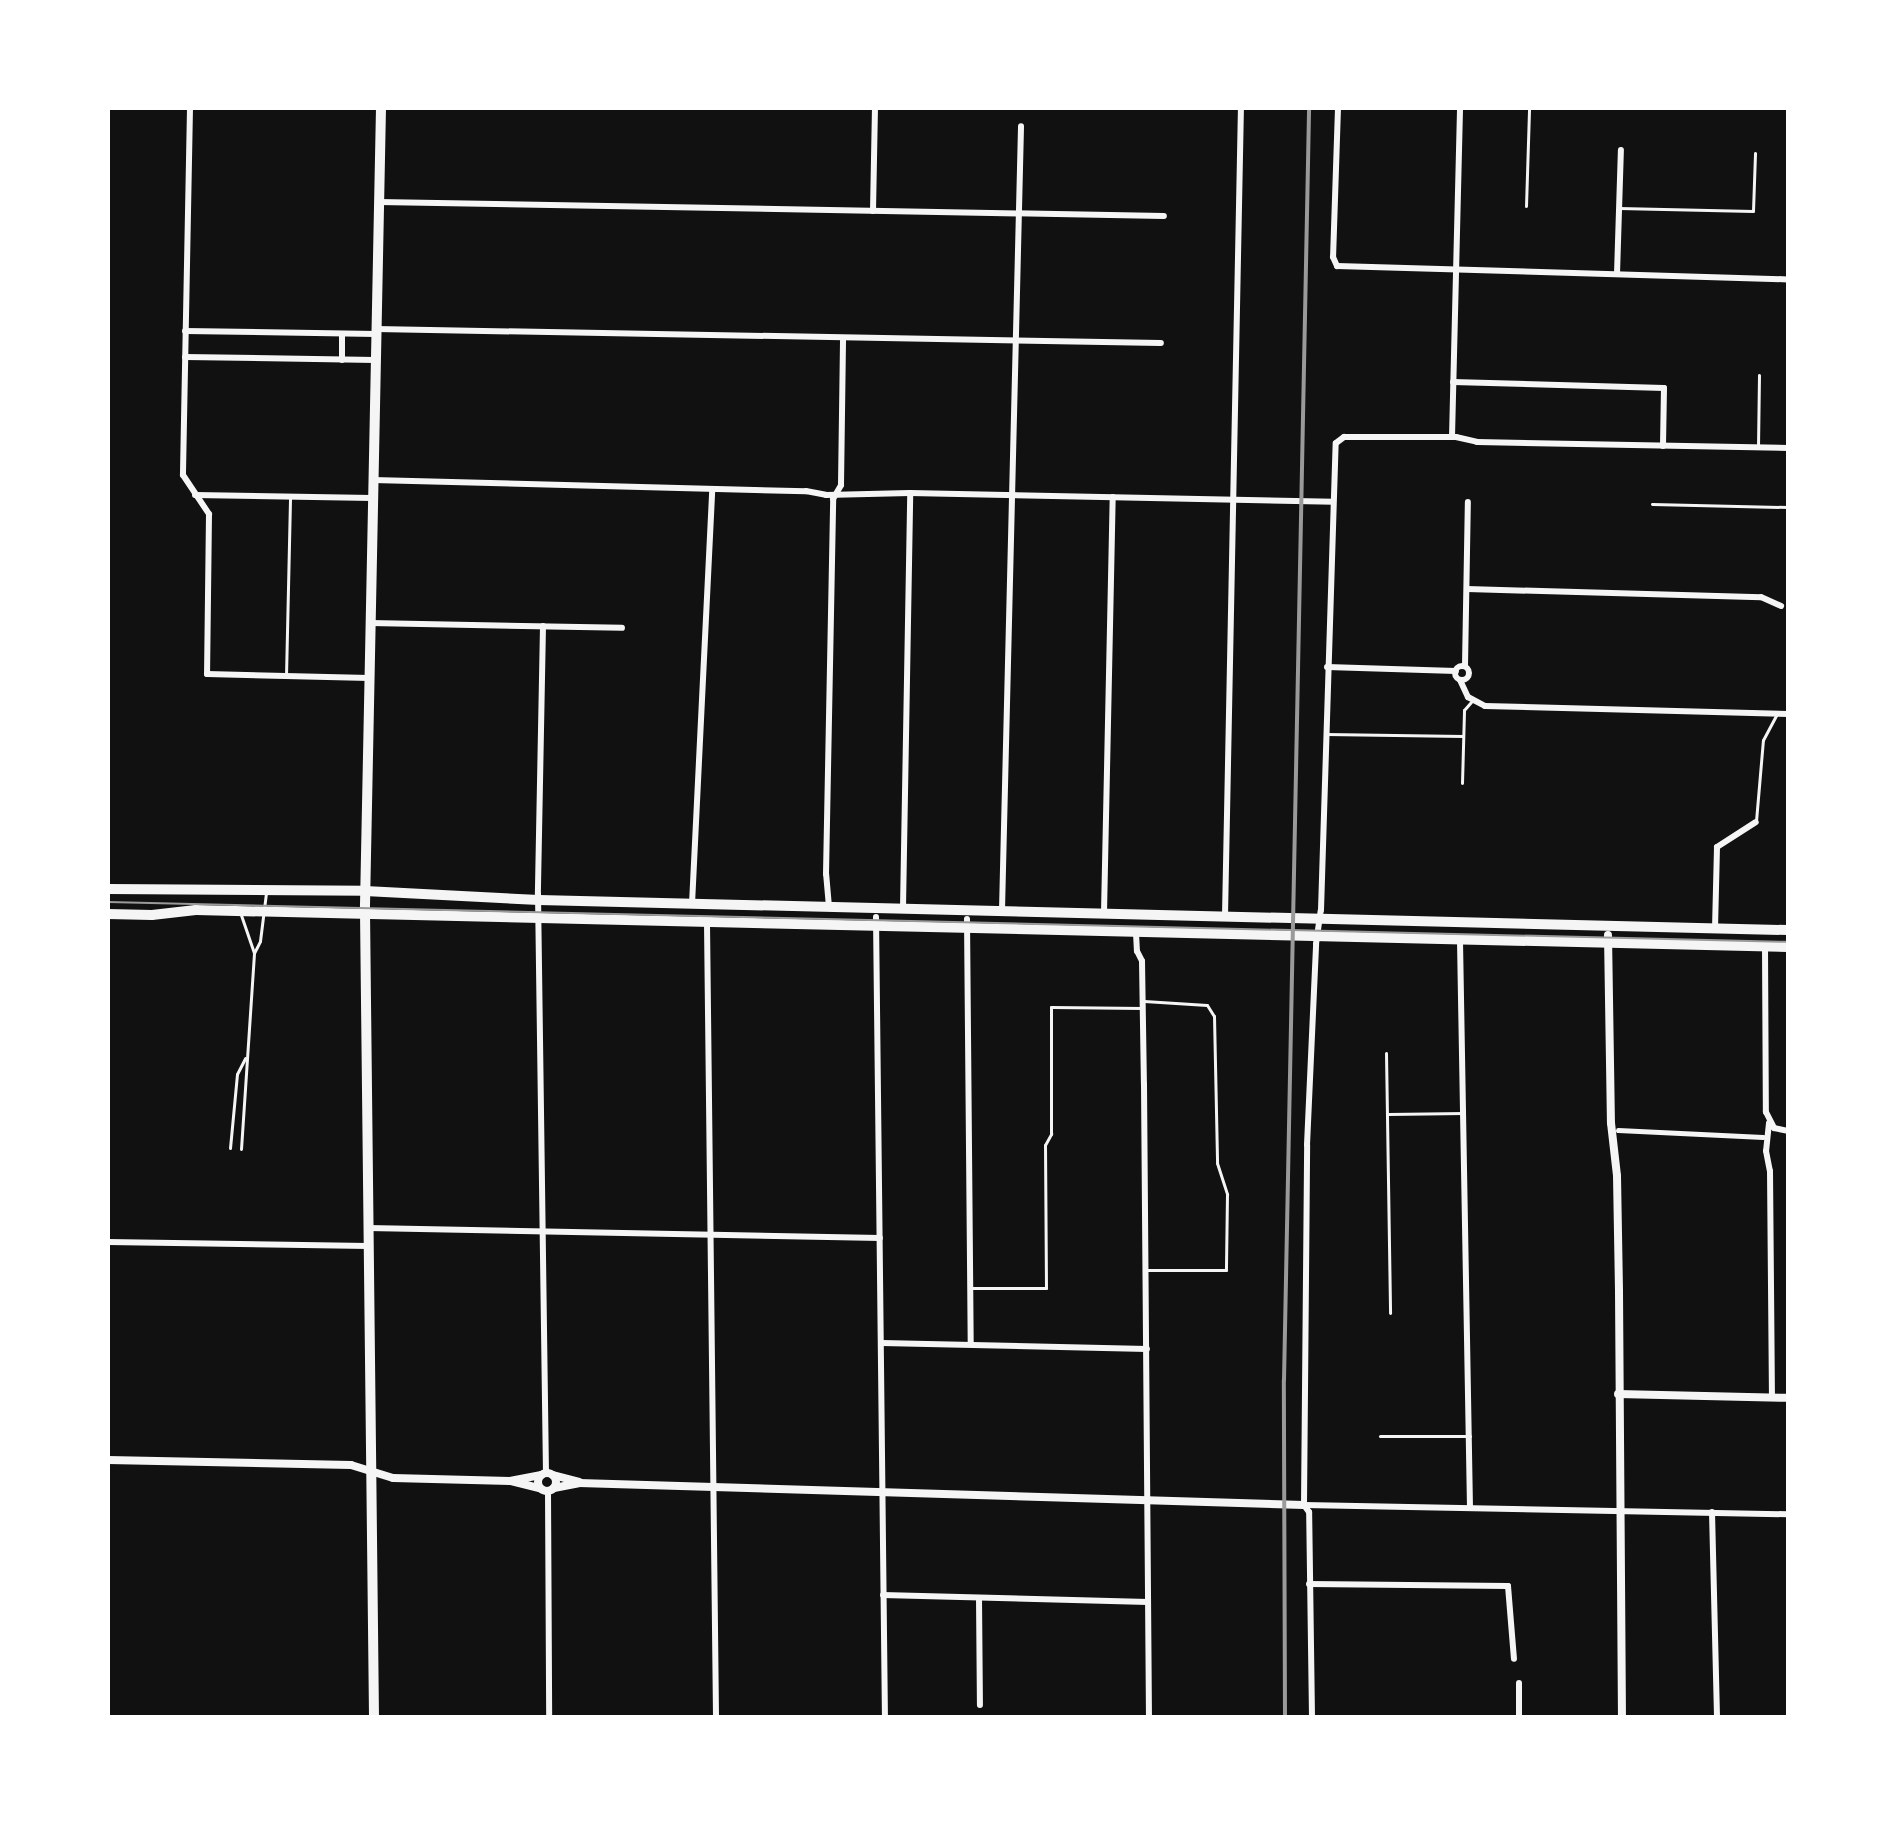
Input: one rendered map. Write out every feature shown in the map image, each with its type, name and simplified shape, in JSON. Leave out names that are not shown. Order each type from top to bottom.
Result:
[{"type":"main road","points":[[374,1717],[365,891],[381,108]]},
{"type":"main road","points":[[108,889],[365,891],[539,904],[692,904],[1299,918],[1319,928],[1460,941],[1608,939],[1788,947]]},
{"type":"main road","points":[[108,914],[239,911],[707,923],[876,922],[1280,937],[1299,937],[1319,928],[1788,930]]},
{"type":"street","points":[[190,108],[183,475],[209,514],[207,674],[369,678]]},
{"type":"street","points":[[873,211],[875,108]]},
{"type":"street","points":[[1225,916],[1241,108]]},
{"type":"street","points":[[1338,108],[1335,265],[1788,279]]},
{"type":"street","points":[[1452,437],[1460,108]]},
{"type":"street","points":[[1002,910],[1021,126]]},
{"type":"street","points":[[1617,274],[1621,150]]},
{"type":"street","points":[[379,202],[1164,216]]},
{"type":"street","points":[[185,331],[1161,343]]},
{"type":"street","points":[[342,334],[342,360]]},
{"type":"street","points":[[829,907],[827,861],[836,493],[841,485],[843,338]]},
{"type":"street","points":[[185,357],[375,360]]},
{"type":"street","points":[[1453,382],[1664,388],[1663,446]]},
{"type":"street","points":[[1312,1717],[1309,1512],[1304,1505],[1307,1145],[1319,928],[1337,440],[1452,437],[1477,442],[1788,448]]},
{"type":"street","points":[[373,480],[1333,502]]},
{"type":"street","points":[[692,904],[712,489]]},
{"type":"street","points":[[903,908],[910,493]]},
{"type":"street","points":[[195,495],[372,498]]},
{"type":"street","points":[[1104,913],[1113,497]]},
{"type":"street","points":[[1460,680],[1469,676],[1465,666],[1468,502]]},
{"type":"street","points":[[1467,589],[1761,597],[1781,606]]},
{"type":"street","points":[[369,623],[622,628]]},
{"type":"street","points":[[543,626],[539,904],[549,1717]]},
{"type":"street","points":[[1327,667],[1456,671],[1465,666]]},
{"type":"street","points":[[1456,671],[1472,701],[1485,706],[1788,714]]},
{"type":"street","points":[[1715,929],[1717,847],[1756,822]]},
{"type":"street","points":[[876,922],[885,1717]]},
{"type":"street","points":[[707,923],[716,1717]]},
{"type":"street","points":[[967,924],[971,1344]]},
{"type":"street","points":[[1136,933],[1137,951],[1142,961],[1149,1717]]},
{"type":"street","points":[[1608,939],[1611,1123],[1617,1176],[1622,1717]]},
{"type":"street","points":[[1460,941],[1470,1506]]},
{"type":"street","points":[[1765,947],[1772,1397]]},
{"type":"street","points":[[1770,1125],[1788,1131]]},
{"type":"street","points":[[1618,1130],[1763,1137]]},
{"type":"street","points":[[368,1228],[880,1238]]},
{"type":"street","points":[[108,1242],[368,1246]]},
{"type":"street","points":[[882,1343],[1147,1349]]},
{"type":"street","points":[[1618,1394],[1788,1398]]},
{"type":"street","points":[[108,1460],[351,1465],[393,1478],[510,1481],[547,1489],[579,1483],[1304,1505],[1788,1514]]},
{"type":"street","points":[[547,1474],[547,1489]]},
{"type":"street","points":[[510,1481],[547,1474],[579,1483]]},
{"type":"street","points":[[1712,1512],[1717,1717]]},
{"type":"street","points":[[1309,1584],[1508,1586],[1514,1659]]},
{"type":"street","points":[[883,1595],[1148,1602]]},
{"type":"street","points":[[979,1598],[980,1705]]},
{"type":"street","points":[[1519,1683],[1519,1717]]},
{"type":"lane","points":[[1526,206],[1529,108]]},
{"type":"lane","points":[[1619,208],[1753,211],[1755,153]]},
{"type":"lane","points":[[1758,447],[1759,375]]},
{"type":"lane","points":[[286,676],[290,496]]},
{"type":"lane","points":[[1652,504],[1788,507]]},
{"type":"lane","points":[[1462,783],[1464,710],[1472,701]]},
{"type":"lane","points":[[1756,822],[1763,740],[1777,714]]},
{"type":"lane","points":[[1326,734],[1463,736]]},
{"type":"lane","points":[[241,1149],[254,953],[260,941],[267,890]]},
{"type":"lane","points":[[239,911],[254,953]]},
{"type":"lane","points":[[971,1288],[1046,1288],[1045,1145],[1051,1134],[1051,1007],[1207,1005],[1214,1016],[1217,1163],[1227,1194],[1226,1270],[1146,1270]]},
{"type":"lane","points":[[1386,1053],[1390,1313]]},
{"type":"lane","points":[[230,1148],[237,1074],[245,1058]]},
{"type":"lane","points":[[1387,1114],[1464,1113]]},
{"type":"lane","points":[[1380,1436],[1470,1436]]},
{"type":"tram line","points":[[108,902],[1788,942]]},
{"type":"railway","points":[[1285,1717],[1284,1380],[1309,108]]}]
